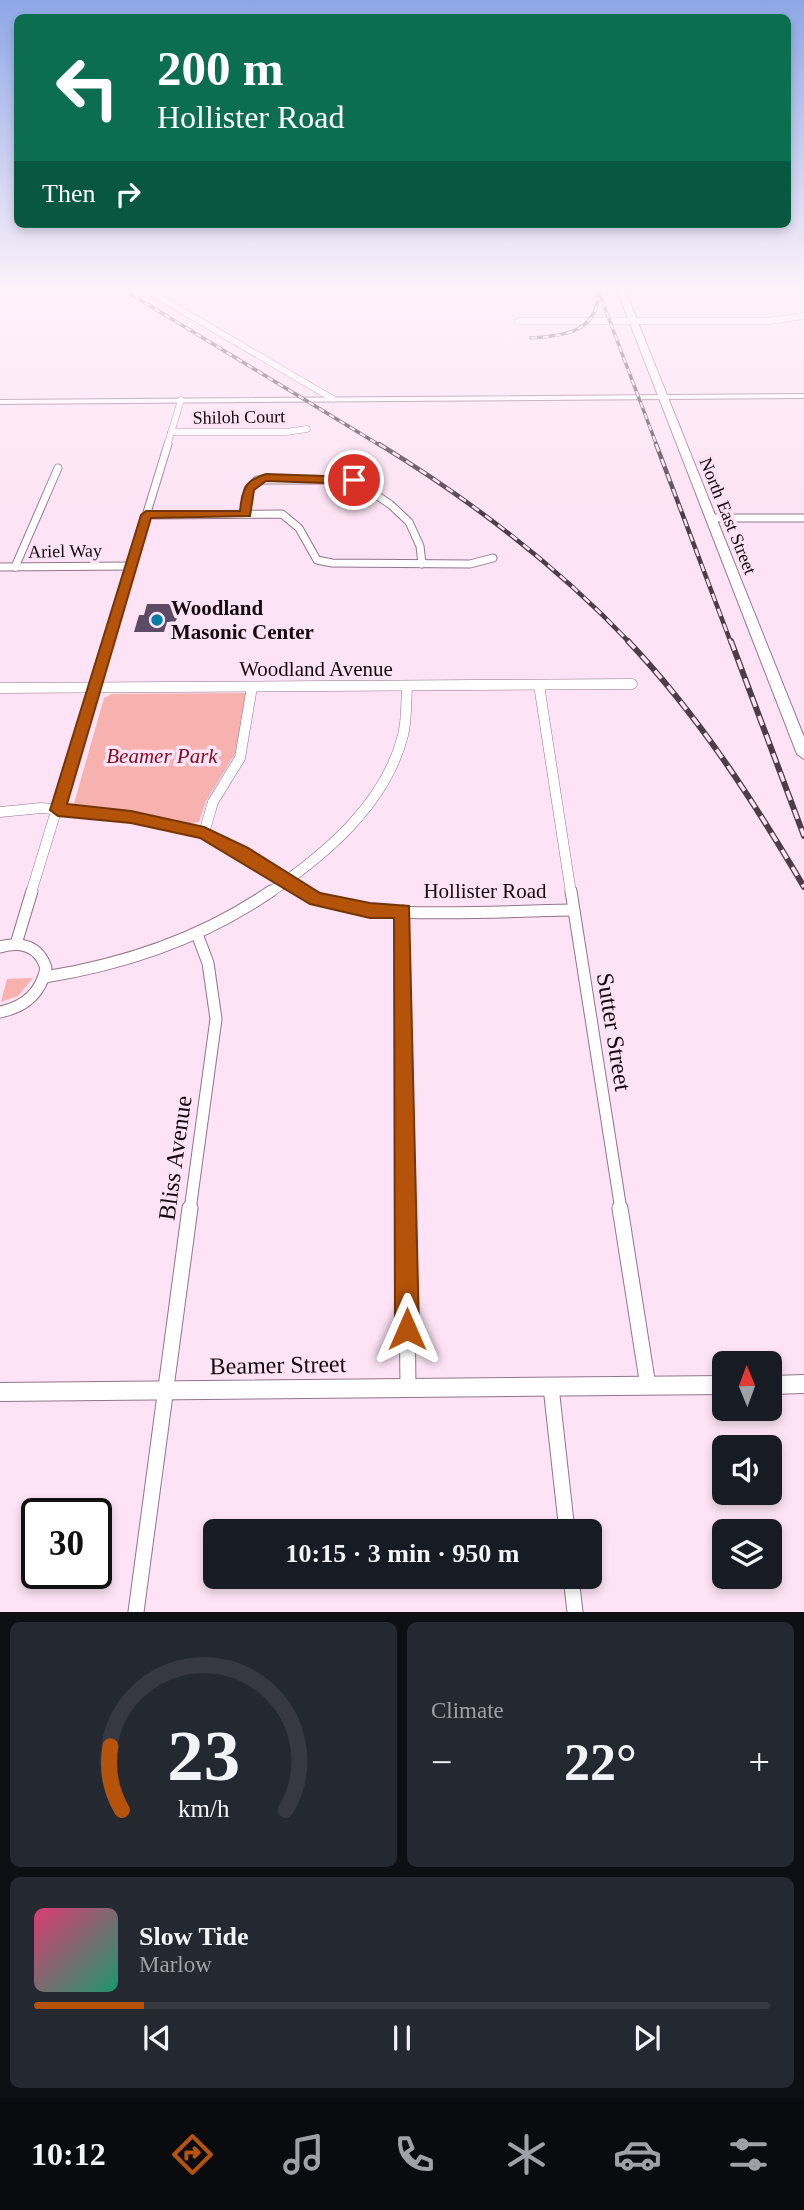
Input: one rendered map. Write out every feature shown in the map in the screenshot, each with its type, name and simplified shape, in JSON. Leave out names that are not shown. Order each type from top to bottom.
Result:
[{"type":"main road","name":"North East Street","points":[[650,365],[804,754]]},
{"type":"street","points":[[275,365],[332,399]]},
{"type":"street","points":[[0,402],[804,396]]},
{"type":"street","points":[[16,944],[181,400]]},
{"type":"street","name":"Shiloh Court","points":[[171,432],[286,432],[307,429]]},
{"type":"street","points":[[15,567],[58,468]]},
{"type":"street","points":[[246,514],[248,489],[257,480],[354,480],[405,514],[418,533],[422,564]]},
{"type":"street","points":[[146,515],[246,514],[290,517],[308,540],[312,555],[321,562],[470,564],[493,558]]},
{"type":"street","points":[[710,518],[804,518]]},
{"type":"street","name":"Ariel Way","points":[[0,567],[131,566]]},
{"type":"street","name":"Woodland Avenue","points":[[0,688],[632,684]]},
{"type":"street","name":"Sutter Street","points":[[539,685],[648,1386]]},
{"type":"street","points":[[45,977],[113,963],[197,934],[287,883],[362,813],[401,742],[407,686]]},
{"type":"street","points":[[204,833],[213,802],[240,758],[253,687]]},
{"type":"street","name":"Hollister Road","points":[[0,812],[58,810],[131,817],[204,833],[316,899],[344,906],[403,911],[573,909]]},
{"type":"street","points":[[403,911],[408,1388]]},
{"type":"street","name":"Bliss Avenue","points":[[136,1612],[216,1019],[208,963],[197,934]]},
{"type":"street","points":[[0,947],[26,945],[40,953],[46,968],[45,977],[27,1002],[0,1012]]},
{"type":"street","points":[[782,1385],[804,1384]]},
{"type":"street","name":"Beamer Street","points":[[0,1392],[712,1385]]},
{"type":"street","points":[[551,1387],[566,1519]]},
{"type":"street","points":[[573,1589],[575,1612]]},
{"type":"green space","name":"Beamer Park","points":[[246,693],[238,749],[206,801],[199,822],[184,825],[138,814],[73,807],[104,698],[112,694]]},
{"type":"green space","points":[[33,978],[18,996],[1,1002],[7,979]]},
{"type":"building","name":"Woodland Masonic Center","points":[[147,604],[181,604],[175,622],[167,622],[164,632],[134,632],[139,615],[144,615]]},
{"type":"railway","points":[[248,365],[381,446]]},
{"type":"railway","points":[[626,365],[657,446]]},
{"type":"railway","points":[[379,444],[447,488],[511,535],[572,587],[628,641]]},
{"type":"railway","points":[[656,444],[731,643]]},
{"type":"railway","points":[[628,641],[701,728],[765,822],[804,887]]},
{"type":"railway","points":[[731,641],[804,836]]},
{"type":"place","name":"Woodland Masonic Center","points":[[157,620]]},
{"type":"route","points":[[354,480],[266,478],[252,483],[248,489],[246,514],[146,515],[58,810],[112,814],[204,833],[316,899],[370,911],[403,911],[407,1329]]}]
